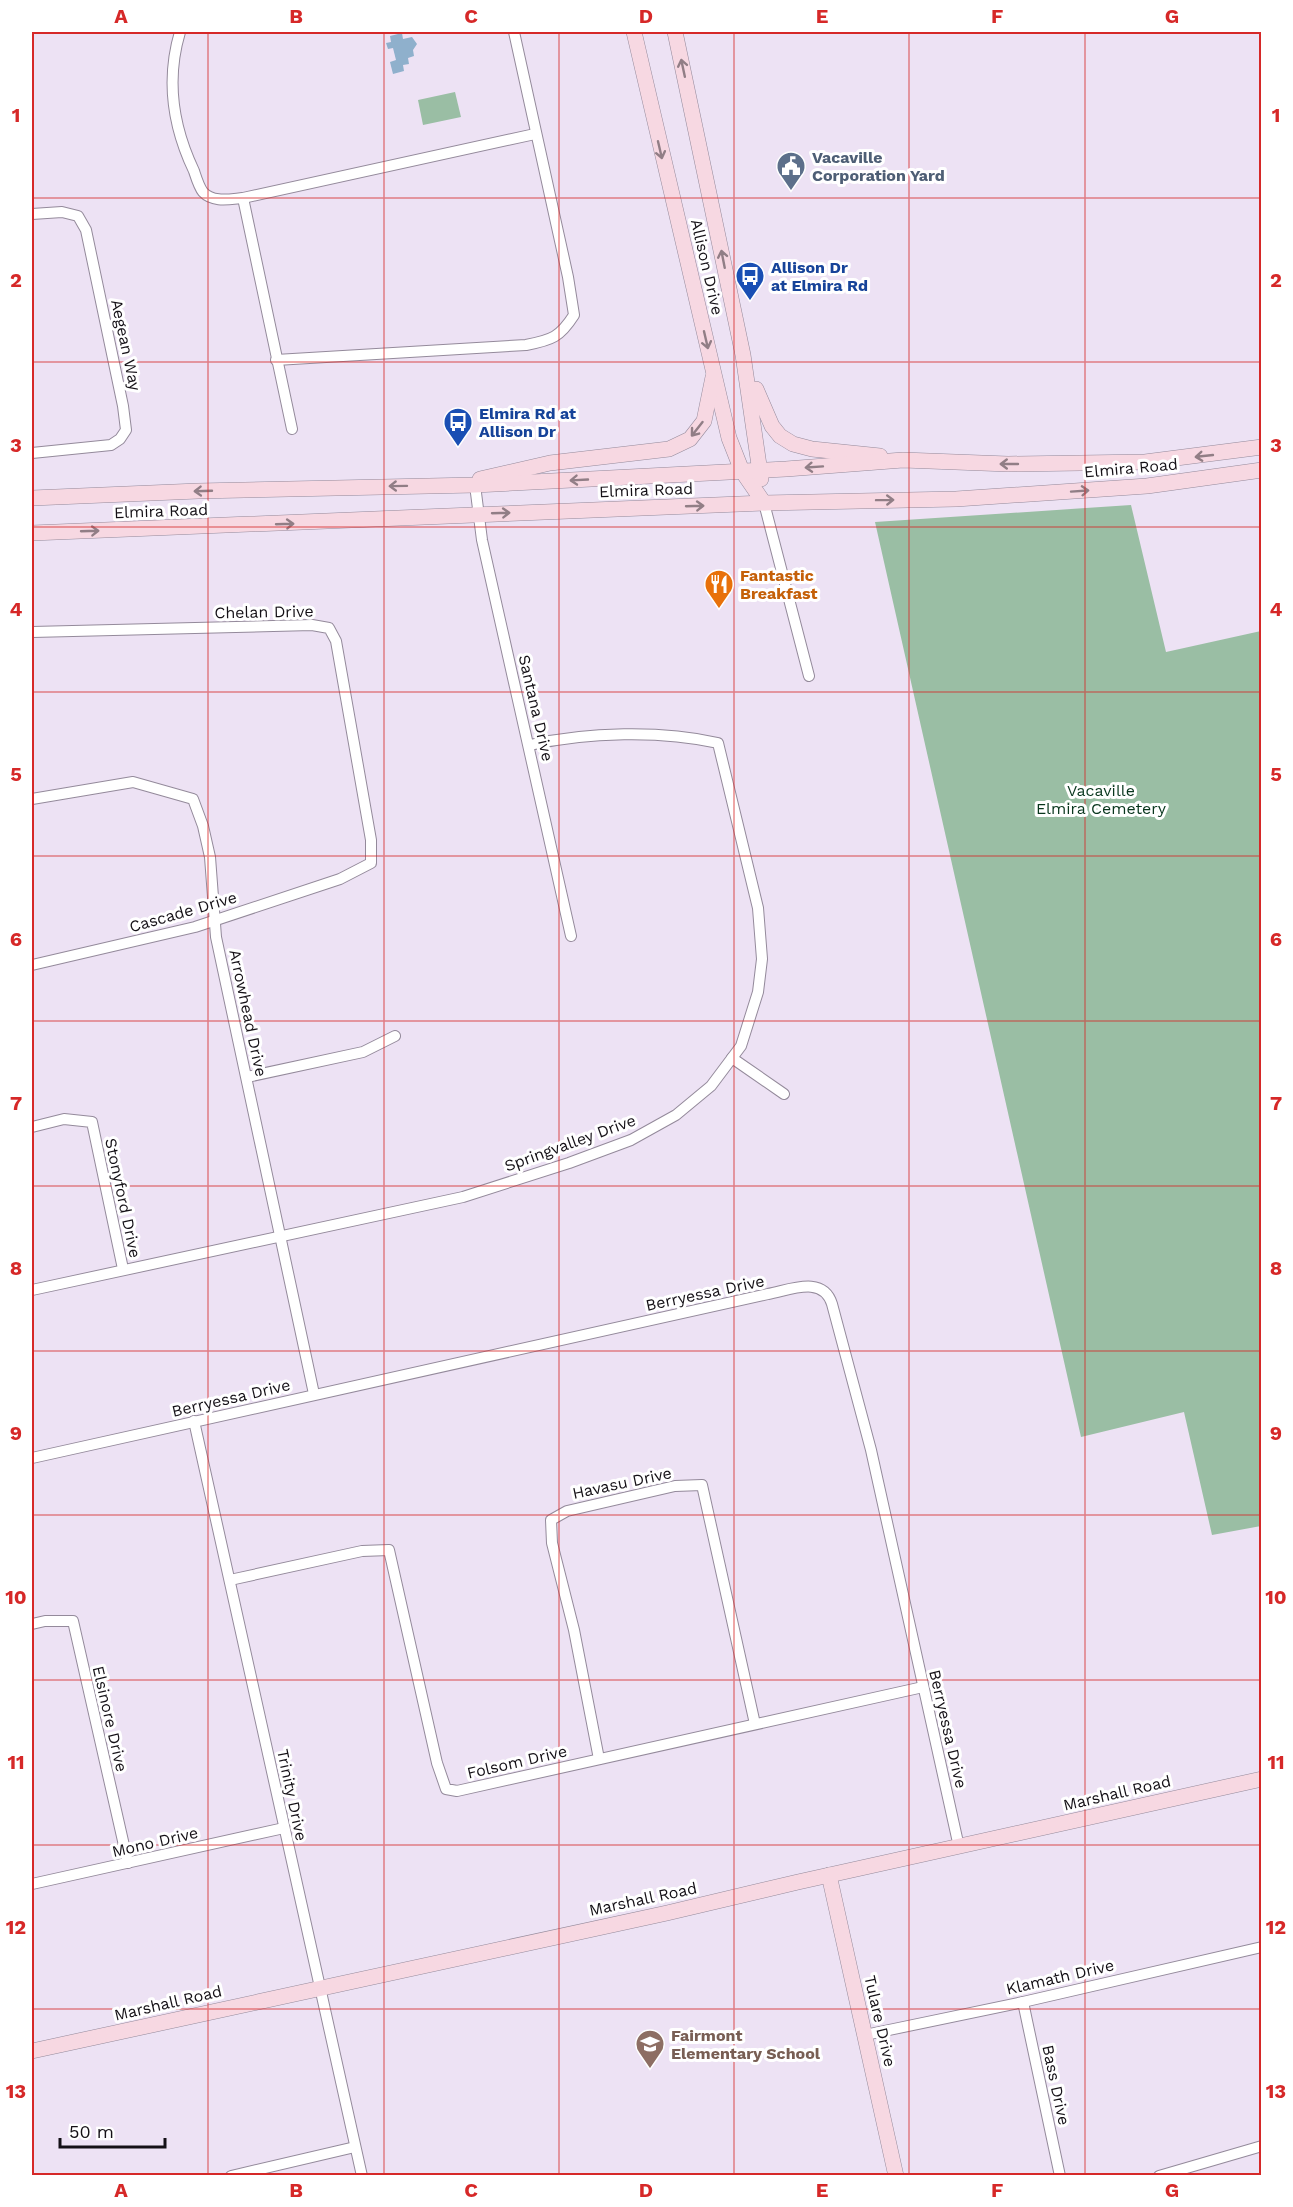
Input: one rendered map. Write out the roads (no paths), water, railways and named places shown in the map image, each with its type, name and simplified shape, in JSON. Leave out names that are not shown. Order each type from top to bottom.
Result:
[{"type":"main road","name":"Allison Drive","points":[[634,32],[729,438],[742,471],[764,503]]},
{"type":"main road","name":"Allison Drive","points":[[675,32],[743,355],[764,503]]},
{"type":"main road","points":[[743,355],[764,411],[780,436],[793,444],[812,449],[847,451],[903,460]]},
{"type":"main road","points":[[457,485],[550,463],[669,449],[690,439],[704,421],[714,374]]},
{"type":"main road","name":"Elmira Road","points":[[32,498],[198,491],[475,486],[903,460],[1008,464],[1145,462],[1262,447]]},
{"type":"main road","name":"Elmira Road","points":[[32,533],[764,503],[956,499],[1147,486],[1262,470]]},
{"type":"main road","name":"Marshall Road","points":[[32,2051],[667,1913],[1262,1779]]},
{"type":"main road","name":"Tulare Drive","points":[[829,1875],[896,2175]]},
{"type":"street","points":[[180,32],[174,54],[172,81],[174,112],[184,152],[204,193],[219,200],[243,198],[535,134]]},
{"type":"street","points":[[276,360],[526,345],[545,341],[564,331],[574,315],[568,277],[514,32]]},
{"type":"street","points":[[243,198],[292,429]]},
{"type":"street","name":"Aegean Way","points":[[32,214],[62,212],[78,216],[86,230],[126,430],[120,439],[111,445],[32,453]]},
{"type":"street","name":"Santana Drive","points":[[475,486],[478,514],[571,936]]},
{"type":"street","name":"Allison Drive","points":[[764,503],[809,676]]},
{"type":"street","name":"Chelan Drive","points":[[32,632],[312,625],[329,628],[336,641],[371,840],[371,863],[340,879]]},
{"type":"street","name":"Springvalley Drive","points":[[32,1290],[463,1197],[631,1140],[676,1115],[711,1086],[741,1046],[758,992],[762,959],[758,908],[718,743],[689,736],[609,735],[578,736],[530,745]]},
{"type":"street","name":"Arrowhead Drive","points":[[32,799],[133,782],[192,799],[203,826],[210,857],[214,920],[314,1394]]},
{"type":"street","name":"Cascade Drive","points":[[32,964],[195,927],[340,879]]},
{"type":"street","points":[[247,1077],[363,1053],[395,1036]]},
{"type":"street","points":[[732,1058],[784,1094]]},
{"type":"street","name":"Stonyford Drive","points":[[32,1127],[64,1119],[92,1122],[123,1269]]},
{"type":"street","name":"Berryessa Drive","points":[[32,1458],[779,1292],[813,1286],[823,1288],[832,1304],[871,1450],[959,1847]]},
{"type":"street","name":"Trinity Drive","points":[[194,1421],[362,2175]]},
{"type":"street","name":"Havasu Drive","points":[[599,1759],[574,1630],[552,1542],[550,1520],[567,1510],[675,1486],[702,1485],[755,1724]]},
{"type":"street","name":"Folsom Drive","points":[[230,1580],[362,1551],[389,1550],[437,1763],[446,1789],[457,1791],[923,1687]]},
{"type":"street","name":"Elsinore Drive","points":[[32,1624],[45,1621],[73,1621],[128,1863]]},
{"type":"street","name":"Mono Drive","points":[[32,1884],[284,1828]]},
{"type":"street","name":"Klamath Drive","points":[[865,2035],[1023,2002],[1262,1947]]},
{"type":"street","name":"Bass Drive","points":[[1023,2002],[1060,2175]]},
{"type":"street","points":[[1159,2175],[1262,2146]]},
{"type":"street","points":[[231,2175],[355,2147]]},
{"type":"water","points":[[402,33],[403,39],[412,37],[417,44],[413,50],[414,56],[408,58],[409,64],[403,65],[404,71],[393,74],[390,62],[396,60],[393,48],[388,49],[386,43],[391,42],[390,36]]},
{"type":"place","name":"Vacaville Corporation Yard","points":[[791,192]]},
{"type":"place","name":"Allison Dr at Elmira Rd","points":[[750,302]]},
{"type":"place","name":"Elmira Rd at Allison Dr","points":[[458,448]]},
{"type":"place","name":"Fantastic Breakfast","points":[[719,610]]},
{"type":"place","name":"Fairmont Elementary School","points":[[650,2070]]},
{"type":"park label","name":"Vacaville Elmira Cemetery","points":[[1101,799]]}]
